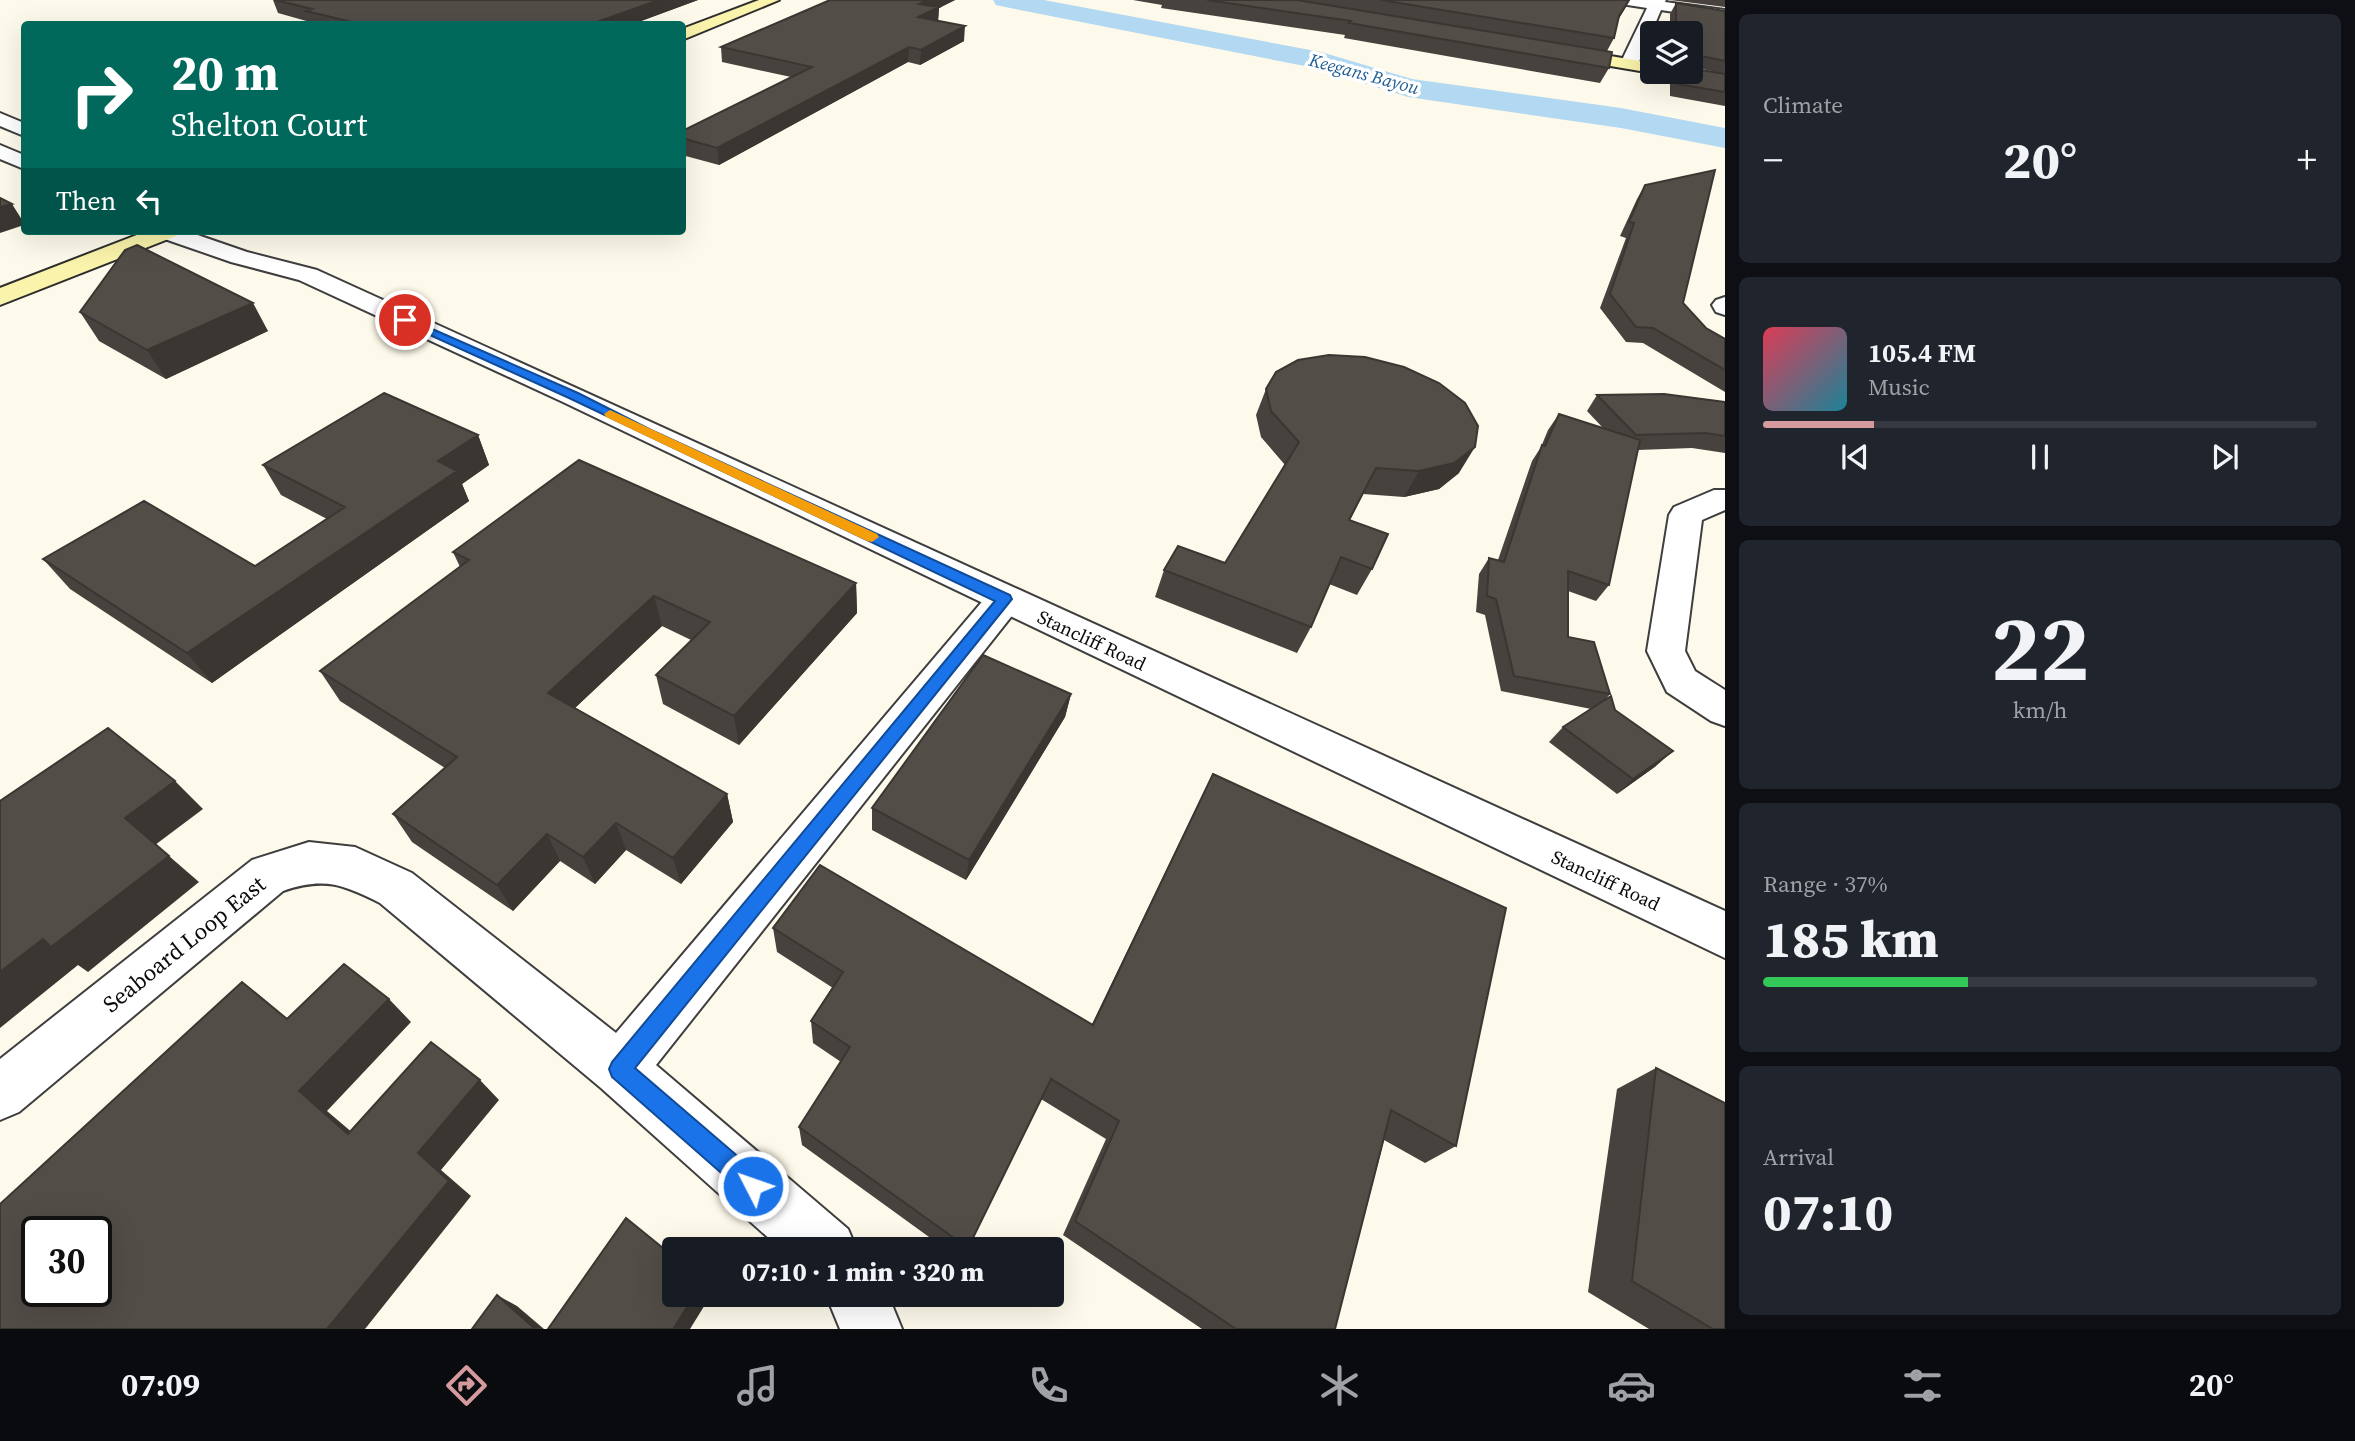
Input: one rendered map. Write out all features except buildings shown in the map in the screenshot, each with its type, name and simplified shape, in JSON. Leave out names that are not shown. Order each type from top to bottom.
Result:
[{"type":"main road","points":[[677,21],[732,0]]},
{"type":"main road","points":[[686,34],[772,0]]},
{"type":"main road","points":[[703,12],[730,17]]},
{"type":"main road","points":[[1543,45],[1640,59]]},
{"type":"main road","points":[[1630,59],[1640,63]]},
{"type":"main road","points":[[0,297],[156,235]]},
{"type":"street","points":[[1620,0],[1657,3],[1725,15]]},
{"type":"street","points":[[1630,59],[1657,3]]},
{"type":"street","points":[[1,120],[21,129]]},
{"type":"street","points":[[0,151],[21,162]]},
{"type":"street","name":"Stancliff Road","points":[[177,235],[239,257],[308,275],[573,396],[1725,935]]},
{"type":"street","name":"Stancliff Road","points":[[268,242],[292,256],[308,275]]},
{"type":"street","points":[[1725,500],[1714,500],[1686,515],[1666,651],[1681,681],[1725,710]]},
{"type":"street","points":[[620,1069],[1005,599]]},
{"type":"street","name":"Seaboard Loop East","points":[[0,1093],[268,875],[309,862],[355,868],[396,888],[620,1069],[812,1237]]},
{"type":"street","points":[[862,1307],[871,1329]]},
{"type":"waterway","name":"Keegans Bayou","points":[[1005,0],[1321,61],[1408,88],[1621,118],[1725,138]]},
{"type":"slow traffic","points":[[610,414],[872,537]]},
{"type":"route","points":[[405,320],[1005,599],[620,1069],[753,1186]]}]
